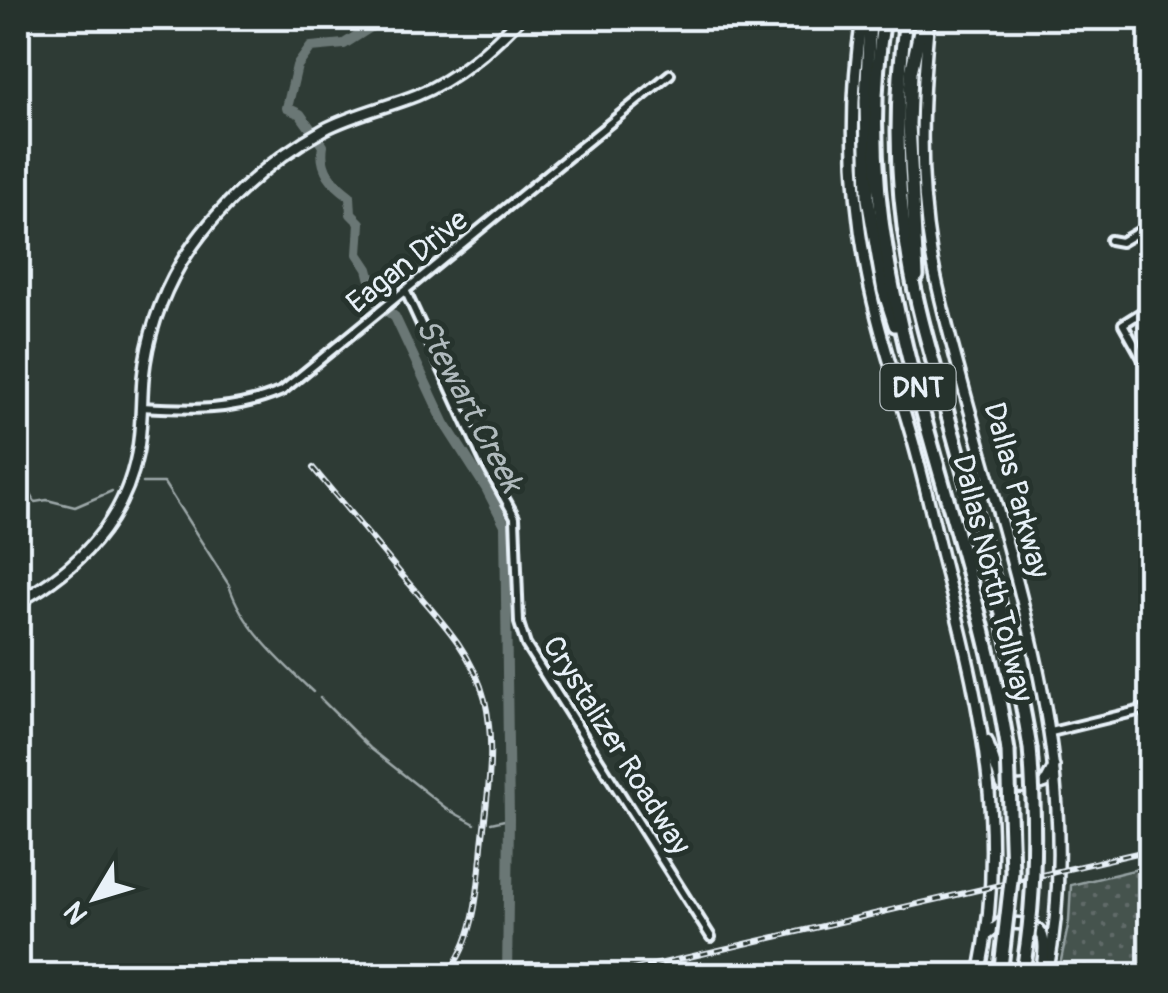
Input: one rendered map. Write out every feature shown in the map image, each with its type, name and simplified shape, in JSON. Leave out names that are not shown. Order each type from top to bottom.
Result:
[{"type":"highway","points":[[870,18],[866,101],[868,200],[891,317],[908,351]]},
{"type":"highway","name":"Dallas North Tollway","points":[[884,18],[876,107],[879,194],[890,276],[994,669],[1008,751],[1012,872],[1000,976]]},
{"type":"highway","name":"Dallas North Tollway","points":[[906,18],[899,88],[899,172],[916,295],[1016,668],[1030,748],[1034,881],[1022,976]]},
{"type":"highway","points":[[916,295],[918,258],[909,124],[911,72],[926,18]]},
{"type":"main road","points":[[18,602],[74,562],[108,527],[134,470],[150,337],[182,263],[220,214],[296,147],[326,128],[445,81],[520,18]]},
{"type":"main road","points":[[862,18],[854,96],[854,148],[866,270],[881,338],[913,442],[984,734],[1002,785],[1016,788],[1046,782],[1054,764]]},
{"type":"main road","name":"Dallas Parkway","points":[[926,18],[920,128],[931,254],[1032,639],[1051,732],[1058,871],[1044,976]]},
{"type":"main road","points":[[979,976],[992,843],[984,734]]},
{"type":"main road","points":[[986,935],[1001,924],[1030,924],[1042,930],[1046,938],[1044,976]]},
{"type":"street","name":"Eagan Drive","points":[[141,407],[208,410],[246,405],[289,386],[670,74]]},
{"type":"street","points":[[1110,240],[1120,242],[1150,225]]},
{"type":"street","name":"Crystalizer Roadway","points":[[406,292],[484,461],[516,518],[519,623],[526,645],[711,937]]},
{"type":"street","points":[[1150,307],[1122,324],[1150,372]]},
{"type":"street","points":[[1051,732],[1150,708]]},
{"type":"shaded area","points":[[1150,866],[1150,975],[1058,975],[1069,921],[1071,885]]},
{"type":"waterway","name":"Stewart Creek","points":[[385,18],[344,44],[311,47],[297,66],[287,108],[300,114],[323,146],[328,175],[350,196],[351,214],[360,223],[358,254],[368,269],[377,303],[395,317],[445,424],[505,525],[507,976]]},
{"type":"waterway","points":[[18,469],[35,502],[47,500],[75,507],[112,491]]},
{"type":"waterway","points":[[143,483],[164,483],[253,630],[313,692]]},
{"type":"waterway","points":[[320,698],[370,748],[447,809],[475,824]]},
{"type":"waterway","points":[[491,823],[509,819]]},
{"type":"railway","points":[[313,468],[462,648],[485,700],[490,772],[477,897],[464,946],[446,976]]},
{"type":"railway","points":[[607,976],[1150,850]]}]
